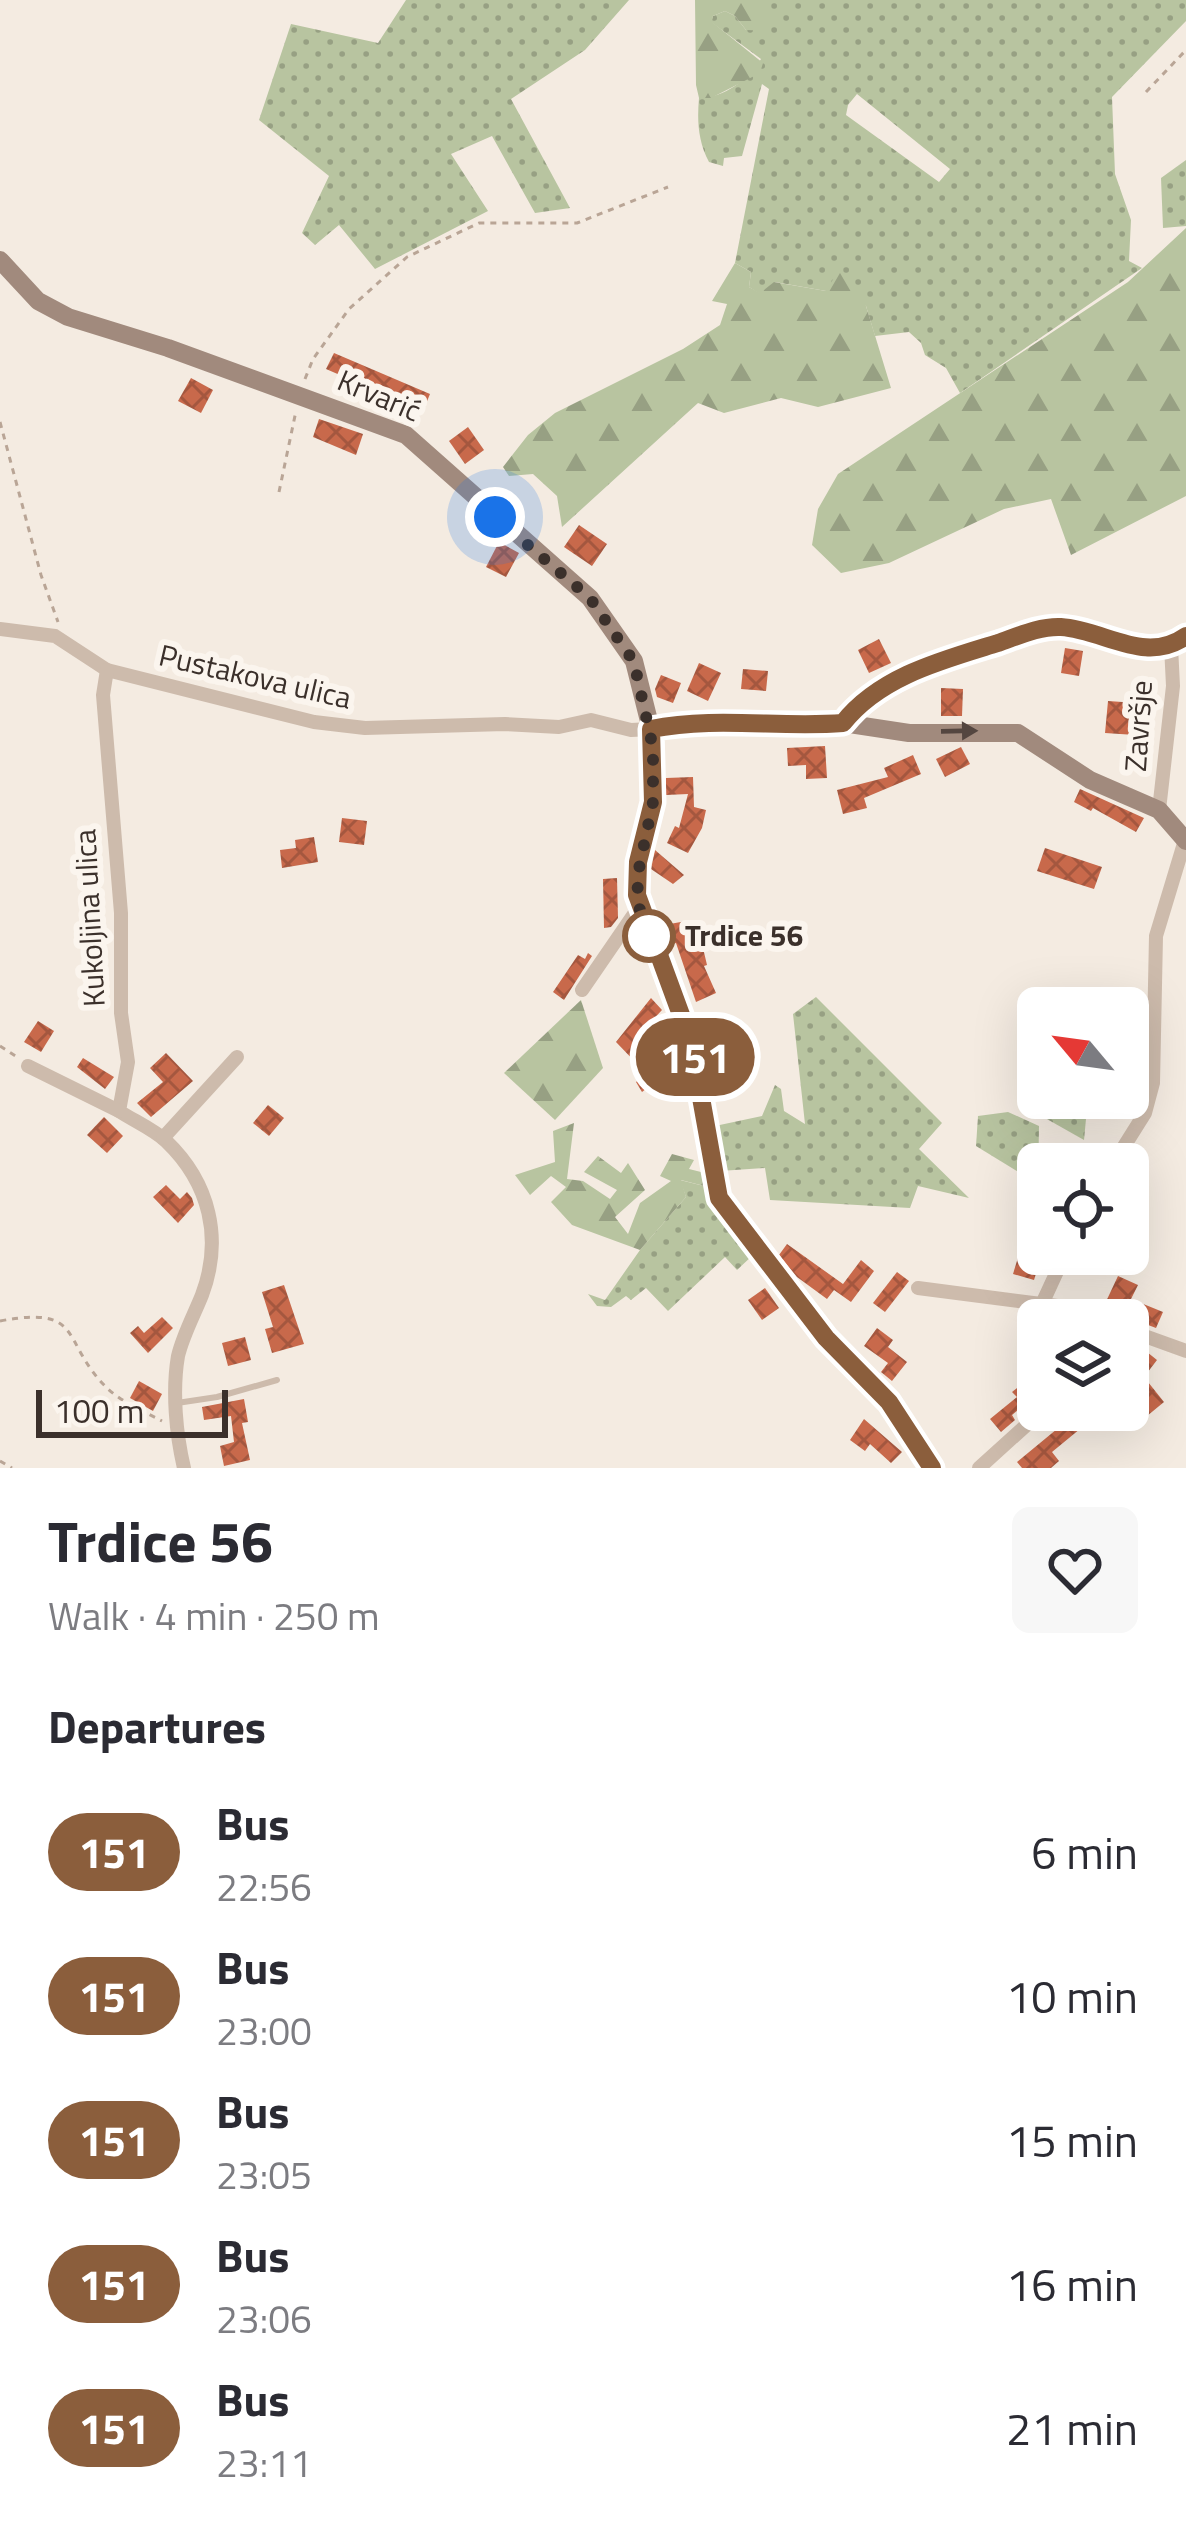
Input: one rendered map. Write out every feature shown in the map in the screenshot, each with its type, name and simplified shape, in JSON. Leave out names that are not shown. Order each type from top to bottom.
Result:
[{"type":"street","name":"Krvarić","points":[[0,260],[38,301],[68,317],[406,435],[590,598],[634,662],[651,729],[653,802],[638,862],[639,907]]},
{"type":"street","name":"Završje","points":[[843,723],[857,705],[921,669],[1028,633],[1065,628],[1128,645],[1178,641],[1160,810]]},
{"type":"street","name":"Pustakova ulica","points":[[0,629],[45,633],[107,670],[346,727],[559,727],[591,720],[632,730],[651,729]]},
{"type":"street","name":"Kukoljina ulica","points":[[107,670],[103,694],[121,913],[121,1013],[128,1062],[119,1111]]},
{"type":"street","points":[[651,729],[747,720],[789,726],[843,723],[909,733],[1018,733],[1090,781],[1160,810],[1186,840],[1156,936],[1153,1083],[1145,1113],[1126,1143]]},
{"type":"street","points":[[582,990],[639,907]]},
{"type":"street","points":[[639,907],[691,1042],[719,1198],[826,1338],[889,1402],[932,1468]]},
{"type":"street","points":[[163,1138],[237,1057]]},
{"type":"street","points":[[28,1066],[163,1138],[203,1196],[214,1232],[208,1276],[178,1359],[184,1468]]},
{"type":"street","points":[[918,1288],[1017,1301]]},
{"type":"street","points":[[1149,1338],[1186,1352]]},
{"type":"street","points":[[979,1468],[1020,1431]]},
{"type":"lane","points":[[177,1403],[277,1380]]},
{"type":"path","points":[[1146,92],[1186,50]]},
{"type":"path","name":"Krvarić","points":[[299,395],[313,359],[350,309],[407,257],[479,223],[577,224],[668,188]]},
{"type":"path","points":[[279,492],[299,395]]},
{"type":"path","points":[[0,422],[40,575],[65,641]]},
{"type":"path","points":[[0,1046],[28,1066]]},
{"type":"path","points":[[0,1321],[51,1316],[70,1333],[103,1384],[179,1431]]},
{"type":"path","points":[[0,1461],[12,1468]]},
{"type":"green space","points":[[406,0],[629,0],[585,50],[511,99],[570,208],[535,213],[492,136],[451,154],[488,211],[375,269],[339,225],[315,245],[302,233],[329,176],[259,120],[291,24],[378,43]]},
{"type":"green space","points":[[695,0],[766,0],[775,21],[768,31],[746,30],[725,11],[713,16],[712,22],[763,63],[760,73],[711,98],[699,98],[696,85]]},
{"type":"green space","points":[[766,0],[1186,0],[1186,21],[1112,97],[1115,174],[1131,220],[1129,261],[1142,268],[960,393],[946,368],[925,355],[909,332],[875,336],[866,306],[826,291],[775,282],[760,294],[749,287],[751,272],[735,263],[769,89],[762,84],[742,156],[724,158],[723,166],[709,162],[705,154],[698,106],[699,98],[735,86],[761,59],[711,22],[713,16],[725,11],[746,30]],"holes":[[[857,94],[950,169],[939,182],[846,115],[848,105]]]},
{"type":"green space","points":[[1186,160],[1186,226],[1163,228],[1161,178]]},
{"type":"green space","points":[[1186,228],[1186,496],[1071,555],[1051,499],[1004,509],[889,563],[841,573],[812,545],[818,509],[838,474],[1128,282]]},
{"type":"green space","points":[[735,263],[751,272],[749,287],[760,293],[774,282],[826,291],[838,271],[849,275],[866,306],[891,388],[818,407],[781,398],[724,413],[698,403],[562,527],[557,496],[533,474],[509,476],[503,467],[528,435],[555,413],[683,349],[720,325],[727,304],[712,301]]},
{"type":"green space","points":[[816,997],[942,1123],[919,1149],[969,1198],[918,1186],[910,1208],[770,1200],[765,1168],[720,1171],[715,1126],[762,1116],[775,1085],[781,1089],[784,1111],[805,1124],[793,1014]]},
{"type":"green space","points":[[581,1000],[603,1068],[555,1120],[504,1073]]},
{"type":"green space","points":[[1008,1112],[1039,1126],[1039,1143],[1017,1143],[1017,1171],[976,1146],[978,1116]]},
{"type":"green space","points":[[1047,1119],[1086,1119],[1084,1140]]},
{"type":"green space","points":[[574,1123],[567,1179],[583,1181],[610,1199],[617,1190],[584,1172],[598,1156],[621,1173],[628,1163],[645,1190],[615,1217],[628,1234],[640,1203],[671,1181],[660,1176],[672,1154],[694,1160],[689,1169],[701,1172],[708,1187],[681,1180],[686,1197],[640,1250],[572,1225],[551,1202],[566,1187],[551,1176],[530,1195],[515,1175],[555,1162],[553,1131]]},
{"type":"green space","points":[[680,1180],[708,1187],[753,1255],[737,1270],[725,1257],[668,1311],[646,1288],[631,1300],[626,1296],[611,1307],[597,1306],[588,1294],[605,1300],[686,1197]]},
{"type":"building","points":[[334,353],[430,394],[423,411],[326,369]]},
{"type":"building","points":[[191,378],[213,390],[201,413],[178,401]]},
{"type":"building","points":[[319,419],[363,434],[356,455],[313,437]]},
{"type":"building","points":[[468,427],[484,450],[465,464],[449,441]]},
{"type":"building","points":[[579,525],[607,544],[592,566],[564,547]]},
{"type":"building","points":[[499,542],[519,553],[506,577],[486,567]]},
{"type":"building","points":[[879,639],[891,663],[869,673],[858,650]]},
{"type":"building","points":[[1065,648],[1083,651],[1079,676],[1061,673]]},
{"type":"building","points":[[699,663],[721,673],[708,701],[687,691]]},
{"type":"building","points":[[743,669],[768,671],[766,691],[741,689]]},
{"type":"building","points":[[661,675],[681,683],[673,703],[657,697]]},
{"type":"building","points":[[941,688],[963,689],[962,716],[941,716]]},
{"type":"building","points":[[1108,701],[1137,703],[1135,735],[1105,733]]},
{"type":"building","points":[[825,746],[827,778],[806,779],[806,765],[788,766],[787,748]]},
{"type":"building","points":[[961,747],[970,764],[945,777],[936,759]]},
{"type":"building","points":[[913,755],[921,774],[864,798],[867,808],[843,814],[837,790],[888,777],[884,768]]},
{"type":"building","points":[[693,777],[694,807],[706,810],[688,853],[667,843],[675,826],[679,828],[688,794],[666,795],[666,778]]},
{"type":"building","points":[[1080,789],[1144,818],[1136,832],[1074,802]]},
{"type":"building","points":[[342,818],[367,821],[364,845],[339,842]]},
{"type":"building","points":[[314,837],[318,862],[282,868],[280,850],[296,848],[295,840]]},
{"type":"building","points":[[1045,848],[1102,867],[1094,889],[1037,871]]},
{"type":"building","points":[[655,850],[684,875],[673,884],[651,869]]},
{"type":"building","points":[[617,878],[618,918],[604,928],[603,879]]},
{"type":"building","points":[[692,920],[697,949],[703,948],[704,966],[716,993],[696,1002],[676,943],[670,945],[664,925]]},
{"type":"building","points":[[588,953],[592,956],[564,1000],[553,992],[578,955],[585,959]]},
{"type":"building","points":[[651,998],[662,1010],[648,1025],[664,1038],[640,1067],[616,1042]]},
{"type":"building","points":[[38,1021],[54,1031],[41,1052],[24,1042]]},
{"type":"building","points":[[730,1039],[736,1066],[717,1070],[712,1043]]},
{"type":"building","points":[[676,1052],[681,1062],[642,1092],[636,1082]]},
{"type":"building","points":[[166,1053],[193,1081],[151,1117],[137,1103],[163,1082],[150,1068]]},
{"type":"building","points":[[83,1058],[114,1077],[105,1089],[77,1067]]},
{"type":"building","points":[[268,1105],[284,1118],[269,1136],[253,1123]]},
{"type":"building","points":[[104,1117],[123,1136],[107,1153],[87,1135]]},
{"type":"building","points":[[166,1185],[180,1199],[187,1192],[192,1198],[194,1205],[178,1223],[153,1197]]},
{"type":"building","points":[[787,1244],[843,1284],[861,1260],[874,1271],[851,1302],[834,1290],[827,1299],[797,1277],[779,1255]]},
{"type":"building","points":[[897,1272],[909,1281],[885,1312],[873,1303]]},
{"type":"building","points":[[1118,1276],[1138,1285],[1131,1299],[1107,1299]]},
{"type":"building","points":[[284,1285],[304,1344],[272,1353],[265,1329],[273,1327],[262,1292]]},
{"type":"building","points":[[765,1288],[779,1308],[762,1320],[748,1300]]},
{"type":"building","points":[[1149,1306],[1163,1312],[1156,1328],[1149,1325]]},
{"type":"building","points":[[162,1317],[173,1328],[148,1353],[130,1333],[138,1326],[144,1333]]},
{"type":"building","points":[[877,1328],[893,1340],[888,1347],[907,1362],[892,1381],[881,1372],[888,1363],[864,1346]]},
{"type":"building","points":[[245,1337],[251,1360],[228,1366],[222,1343]]},
{"type":"building","points":[[139,1381],[162,1394],[153,1411],[130,1398]]},
{"type":"building","points":[[1149,1383],[1164,1402],[1149,1414]]},
{"type":"building","points":[[1017,1397],[1015,1420],[1001,1432],[990,1419]]},
{"type":"building","points":[[244,1399],[248,1422],[242,1423],[250,1460],[224,1466],[220,1446],[234,1442],[231,1416],[204,1420],[202,1407]]},
{"type":"building","points":[[864,1419],[902,1452],[891,1463],[870,1444],[865,1451],[850,1440]]},
{"type":"building","points":[[1055,1431],[1078,1431],[1052,1452],[1059,1461],[1051,1468],[1022,1468],[1017,1462]]},
{"type":"bus line","name":"151","points":[[932,1468],[889,1402],[826,1338],[719,1198],[691,1042],[637,895],[638,862],[653,802],[651,729],[747,720],[789,726],[843,723],[857,705],[921,669],[1055,627],[1142,647],[1171,646],[1186,636]]},
{"type":"place","name":"Trdice 56","points":[[649,936]]},
{"type":"route","points":[[495,517],[590,598],[634,662],[653,748],[653,802],[637,878],[639,907],[649,936]]}]
